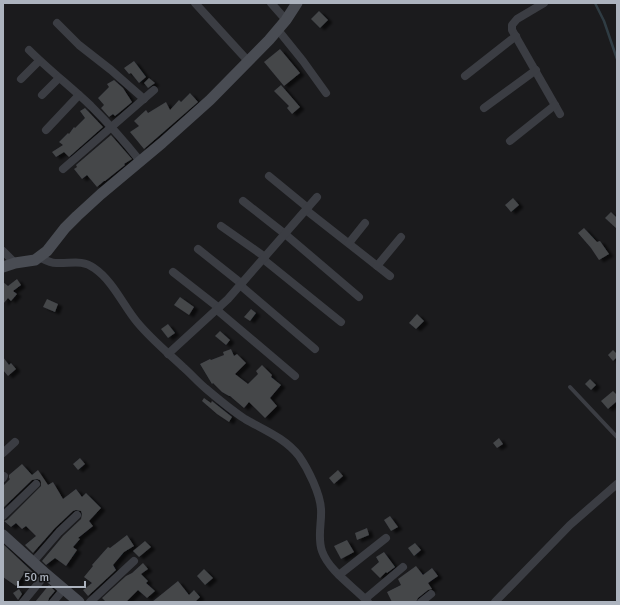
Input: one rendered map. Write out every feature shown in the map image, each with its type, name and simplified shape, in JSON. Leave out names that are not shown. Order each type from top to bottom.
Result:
[{"type":"street","points":[[195,3],[248,61]]},
{"type":"street","points":[[271,3],[286,20]]},
{"type":"street","points":[[3,267],[15,262],[40,258],[77,216],[197,112],[230,80],[278,30],[297,3]]},
{"type":"street","points":[[544,3],[517,20],[512,25],[512,30],[560,114]]},
{"type":"street","points":[[57,23],[79,45],[111,70],[144,99]]},
{"type":"street","points":[[278,30],[326,93]]},
{"type":"street","points":[[465,76],[516,36]]},
{"type":"street","points":[[29,50],[39,61],[79,95],[112,127],[140,162]]},
{"type":"street","points":[[21,79],[39,61]]},
{"type":"street","points":[[484,108],[536,70]]},
{"type":"street","points":[[42,95],[59,78]]},
{"type":"street","points":[[63,169],[154,90]]},
{"type":"street","points":[[46,130],[79,95]]},
{"type":"street","points":[[510,141],[555,105]]},
{"type":"street","points":[[268,176],[390,276]]},
{"type":"street","points":[[168,354],[228,299],[317,197]]},
{"type":"street","points":[[244,201],[359,297]]},
{"type":"street","points":[[349,243],[365,222]]},
{"type":"street","points":[[221,226],[264,258],[341,322]]},
{"type":"street","points":[[377,266],[401,237]]},
{"type":"street","points":[[198,249],[241,284],[315,349]]},
{"type":"street","points":[[3,251],[15,262]]},
{"type":"street","points":[[40,258],[54,263],[86,263],[96,269],[113,287],[138,323],[168,354],[223,403],[282,440],[300,457],[313,482],[321,508],[320,536],[322,552],[339,574],[367,600],[403,567]]},
{"type":"street","points":[[173,272],[295,376]]},
{"type":"street","points":[[3,453],[15,442]]},
{"type":"street","points":[[3,516],[36,484]]},
{"type":"street","points":[[495,602],[570,526],[617,484]]},
{"type":"street","points":[[33,562],[77,514]]},
{"type":"street","points":[[3,535],[79,602]]},
{"type":"street","points":[[339,574],[386,538]]},
{"type":"street","points":[[90,602],[134,561]]},
{"type":"street","points":[[23,602],[46,574]]},
{"type":"street","points":[[53,602],[64,589]]},
{"type":"street","points":[[421,602],[431,594]]},
{"type":"lane","points":[[570,387],[617,437]]},
{"type":"building","points":[[319,11],[328,20],[320,28],[311,19]]},
{"type":"building","points":[[280,49],[300,73],[284,86],[264,62]]},
{"type":"building","points":[[134,61],[146,77],[139,83],[131,73],[129,74],[124,68]]},
{"type":"building","points":[[149,78],[155,83],[148,88],[144,83]]},
{"type":"building","points":[[114,80],[123,88],[132,102],[115,116],[113,114],[109,117],[101,108],[104,105],[98,98],[109,87],[107,84]]},
{"type":"building","points":[[281,85],[300,107],[292,114],[287,108],[289,106],[274,91]]},
{"type":"building","points":[[190,93],[198,102],[144,149],[130,132],[139,126],[134,121],[146,110],[148,113],[166,102],[170,110],[179,100],[181,102]]},
{"type":"building","points":[[85,108],[103,127],[69,157],[64,152],[56,157],[52,152],[63,145],[59,142],[85,118],[80,111]]},
{"type":"building","points":[[111,135],[132,159],[97,187],[87,175],[82,179],[74,169],[77,167],[76,165]]},
{"type":"building","points":[[513,198],[519,205],[511,212],[505,205]]},
{"type":"building","points":[[611,212],[617,218],[617,229],[605,218]]},
{"type":"building","points":[[584,228],[597,242],[600,241],[609,254],[599,260],[578,233]]},
{"type":"building","points":[[17,279],[21,285],[13,291],[17,294],[11,301],[8,298],[3,304],[3,282],[8,286]]},
{"type":"building","points":[[180,297],[194,307],[189,315],[174,305]]},
{"type":"building","points":[[47,299],[58,304],[55,312],[43,307]]},
{"type":"building","points":[[251,309],[256,313],[250,321],[244,317]]},
{"type":"building","points":[[417,314],[424,321],[416,329],[409,323]]},
{"type":"building","points":[[168,324],[175,333],[168,338],[161,329]]},
{"type":"building","points":[[220,331],[230,340],[226,345],[215,336]]},
{"type":"building","points":[[231,349],[234,356],[237,354],[246,363],[235,374],[248,384],[258,374],[256,371],[262,365],[272,375],[271,377],[281,385],[270,398],[277,406],[265,418],[249,402],[244,408],[230,396],[222,392],[213,383],[212,384],[200,364],[224,355],[223,352]]},
{"type":"building","points":[[613,350],[617,354],[617,357],[613,361],[608,355]]},
{"type":"building","points":[[3,357],[9,365],[11,363],[16,369],[8,376],[3,370]]},
{"type":"building","points":[[590,379],[596,385],[591,390],[585,384]]},
{"type":"building","points":[[613,391],[617,395],[617,401],[608,409],[601,401]]},
{"type":"building","points":[[204,398],[211,403],[212,401],[232,417],[229,422],[202,401]]},
{"type":"building","points":[[499,438],[503,444],[497,448],[493,443]]},
{"type":"building","points":[[80,458],[85,464],[78,470],[73,464]]},
{"type":"building","points":[[22,464],[32,475],[38,470],[48,485],[53,482],[63,499],[76,489],[82,497],[86,493],[101,508],[89,521],[93,526],[78,538],[80,539],[73,547],[77,550],[66,566],[55,558],[46,565],[42,561],[63,536],[81,519],[81,511],[73,511],[55,528],[33,553],[25,545],[36,536],[26,526],[22,529],[16,523],[11,527],[4,521],[7,520],[41,486],[40,480],[32,480],[3,508],[3,486],[10,479],[9,475]]},
{"type":"building","points":[[338,470],[343,476],[334,484],[329,478]]},
{"type":"building","points":[[390,516],[398,527],[391,531],[384,520]]},
{"type":"building","points":[[367,528],[369,535],[357,540],[355,533]]},
{"type":"building","points":[[127,535],[134,546],[124,552],[113,565],[116,570],[88,596],[83,590],[92,583],[84,577],[93,566],[92,565],[108,547],[110,548]]},
{"type":"building","points":[[347,540],[354,552],[341,559],[334,546]]},
{"type":"building","points":[[145,541],[151,547],[139,557],[133,551]]},
{"type":"building","points":[[415,543],[421,550],[414,556],[408,548]]},
{"type":"building","points":[[3,544],[37,576],[34,580],[25,572],[16,586],[3,577]]},
{"type":"building","points":[[384,552],[395,567],[387,573],[386,572],[380,578],[371,569],[379,562],[376,557]]},
{"type":"building","points":[[143,563],[148,569],[141,574],[148,581],[146,583],[155,591],[147,598],[138,590],[126,602],[106,602],[102,598],[126,576],[132,573]]},
{"type":"building","points":[[416,566],[423,575],[432,568],[438,576],[428,583],[432,589],[428,590],[418,598],[416,602],[392,602],[387,592],[401,585],[398,579]]},
{"type":"building","points":[[204,569],[213,578],[205,585],[197,576]]},
{"type":"building","points":[[178,581],[189,595],[194,590],[200,597],[195,602],[152,602]]},
{"type":"building","points":[[49,585],[55,591],[49,598],[48,602],[35,602]]},
{"type":"building","points":[[19,589],[22,594],[18,600],[13,593]]},
{"type":"waterway","points":[[595,3],[604,21],[617,59]]}]
